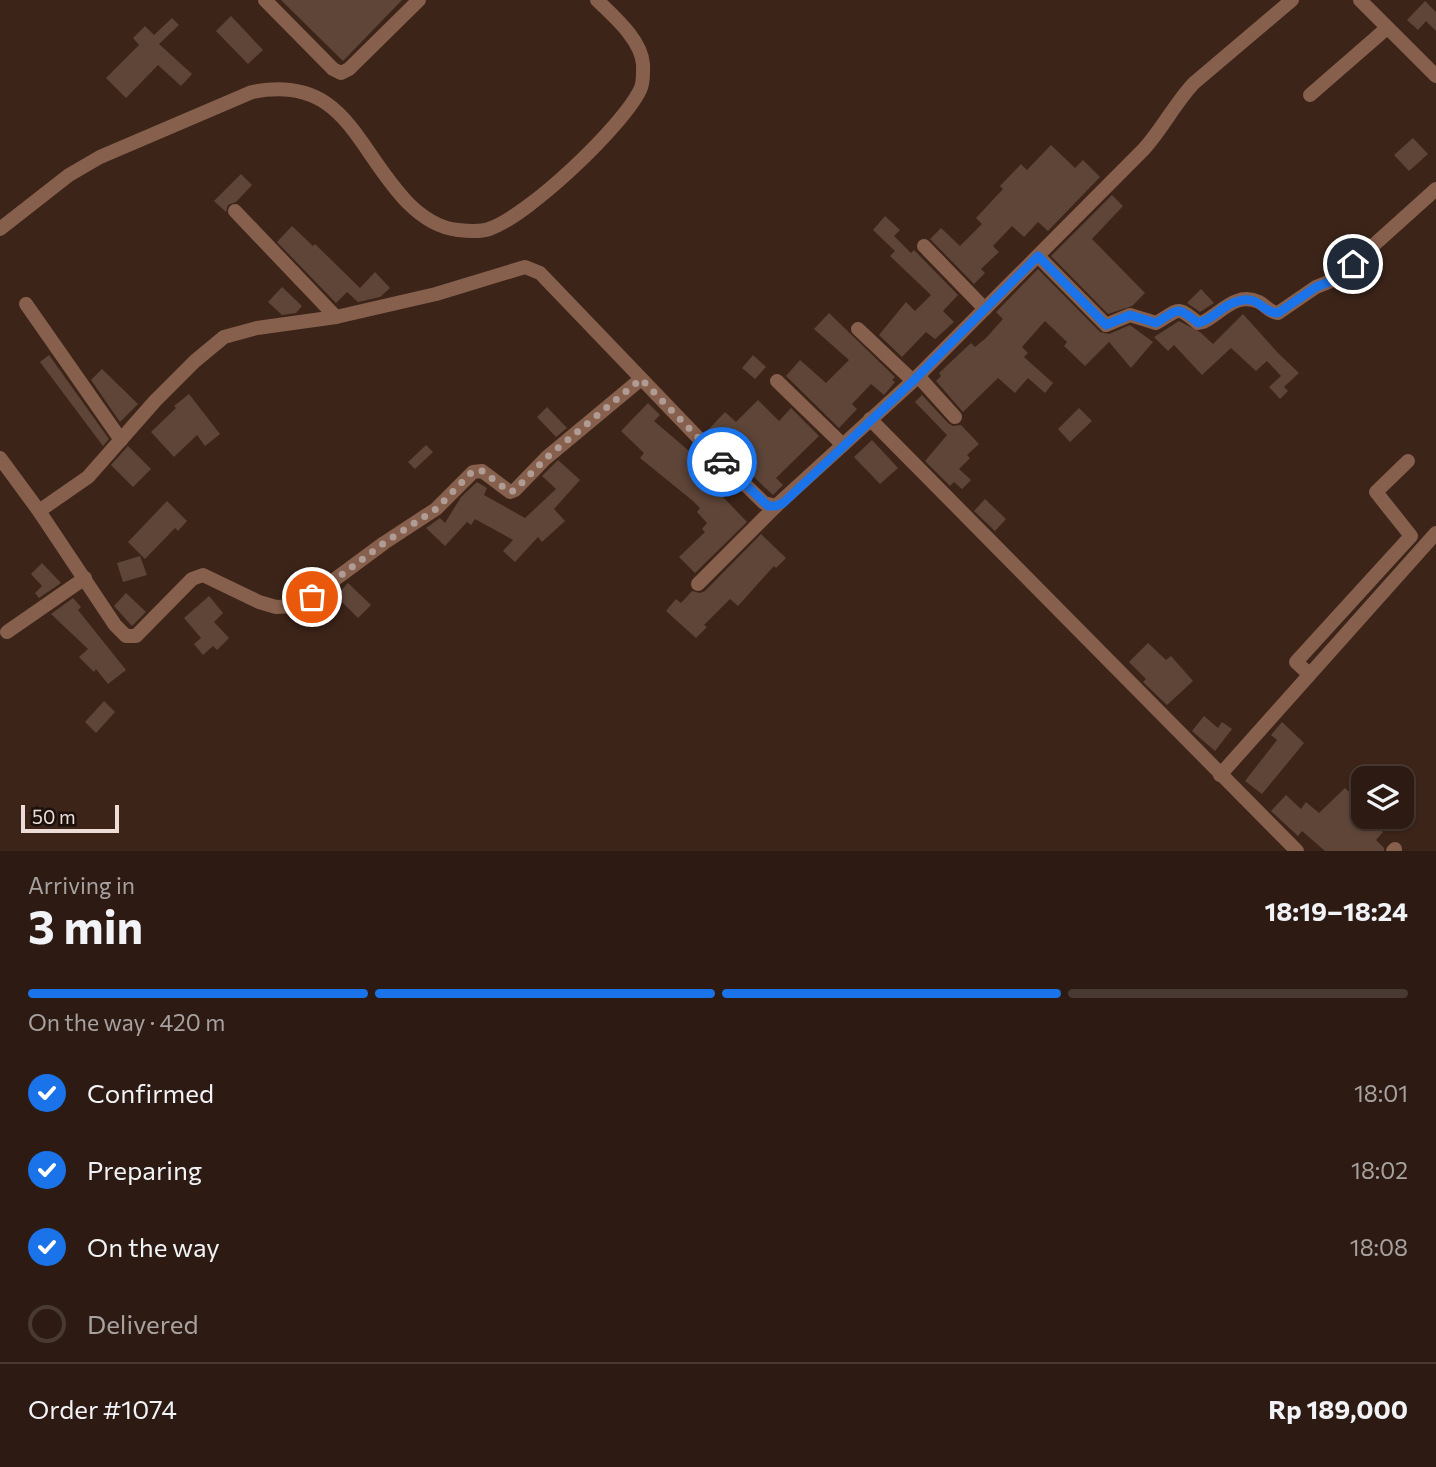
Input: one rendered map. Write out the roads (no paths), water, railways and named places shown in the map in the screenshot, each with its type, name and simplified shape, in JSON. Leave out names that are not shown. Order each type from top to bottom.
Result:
[{"type":"street","points":[[265,0],[333,69],[341,73],[349,69],[419,0]]},
{"type":"street","points":[[0,229],[69,175],[100,157],[252,92],[273,88],[309,93],[336,108],[394,188],[416,212],[438,226],[456,230],[486,230],[533,202],[584,156],[623,116],[642,87],[643,61],[630,36],[597,0]]},
{"type":"street","points":[[698,584],[776,506],[916,379],[1144,149],[1188,90],[1292,0]]},
{"type":"street","points":[[1360,0],[1436,76]]},
{"type":"street","points":[[1310,95],[1387,28]]},
{"type":"street","points":[[1038,256],[1106,325],[1130,315],[1156,323],[1178,309],[1198,323],[1224,305],[1243,300],[1256,301],[1271,312],[1278,313],[1316,287],[1336,279],[1436,189]]},
{"type":"street","points":[[235,211],[336,317]]},
{"type":"street","points":[[924,246],[985,309]]},
{"type":"street","points":[[39,510],[89,477],[195,361],[224,337],[257,328],[336,317],[436,294],[525,267],[534,268],[764,503],[776,506]]},
{"type":"street","points":[[26,304],[121,440]]},
{"type":"street","points":[[858,329],[916,379],[955,418]]},
{"type":"street","points":[[0,458],[39,510],[115,625],[131,638],[149,624],[192,579],[203,575],[259,602],[276,607],[292,606],[312,597],[384,543],[436,509],[473,471],[482,471],[503,490],[515,490],[555,450],[641,379]]},
{"type":"street","points":[[777,381],[843,445]]},
{"type":"street","points":[[870,419],[1297,851]]},
{"type":"street","points":[[1309,674],[1296,662],[1411,537],[1376,492],[1408,461]]},
{"type":"street","points":[[1220,775],[1436,533]]},
{"type":"street","points":[[7,632],[85,578]]}]
